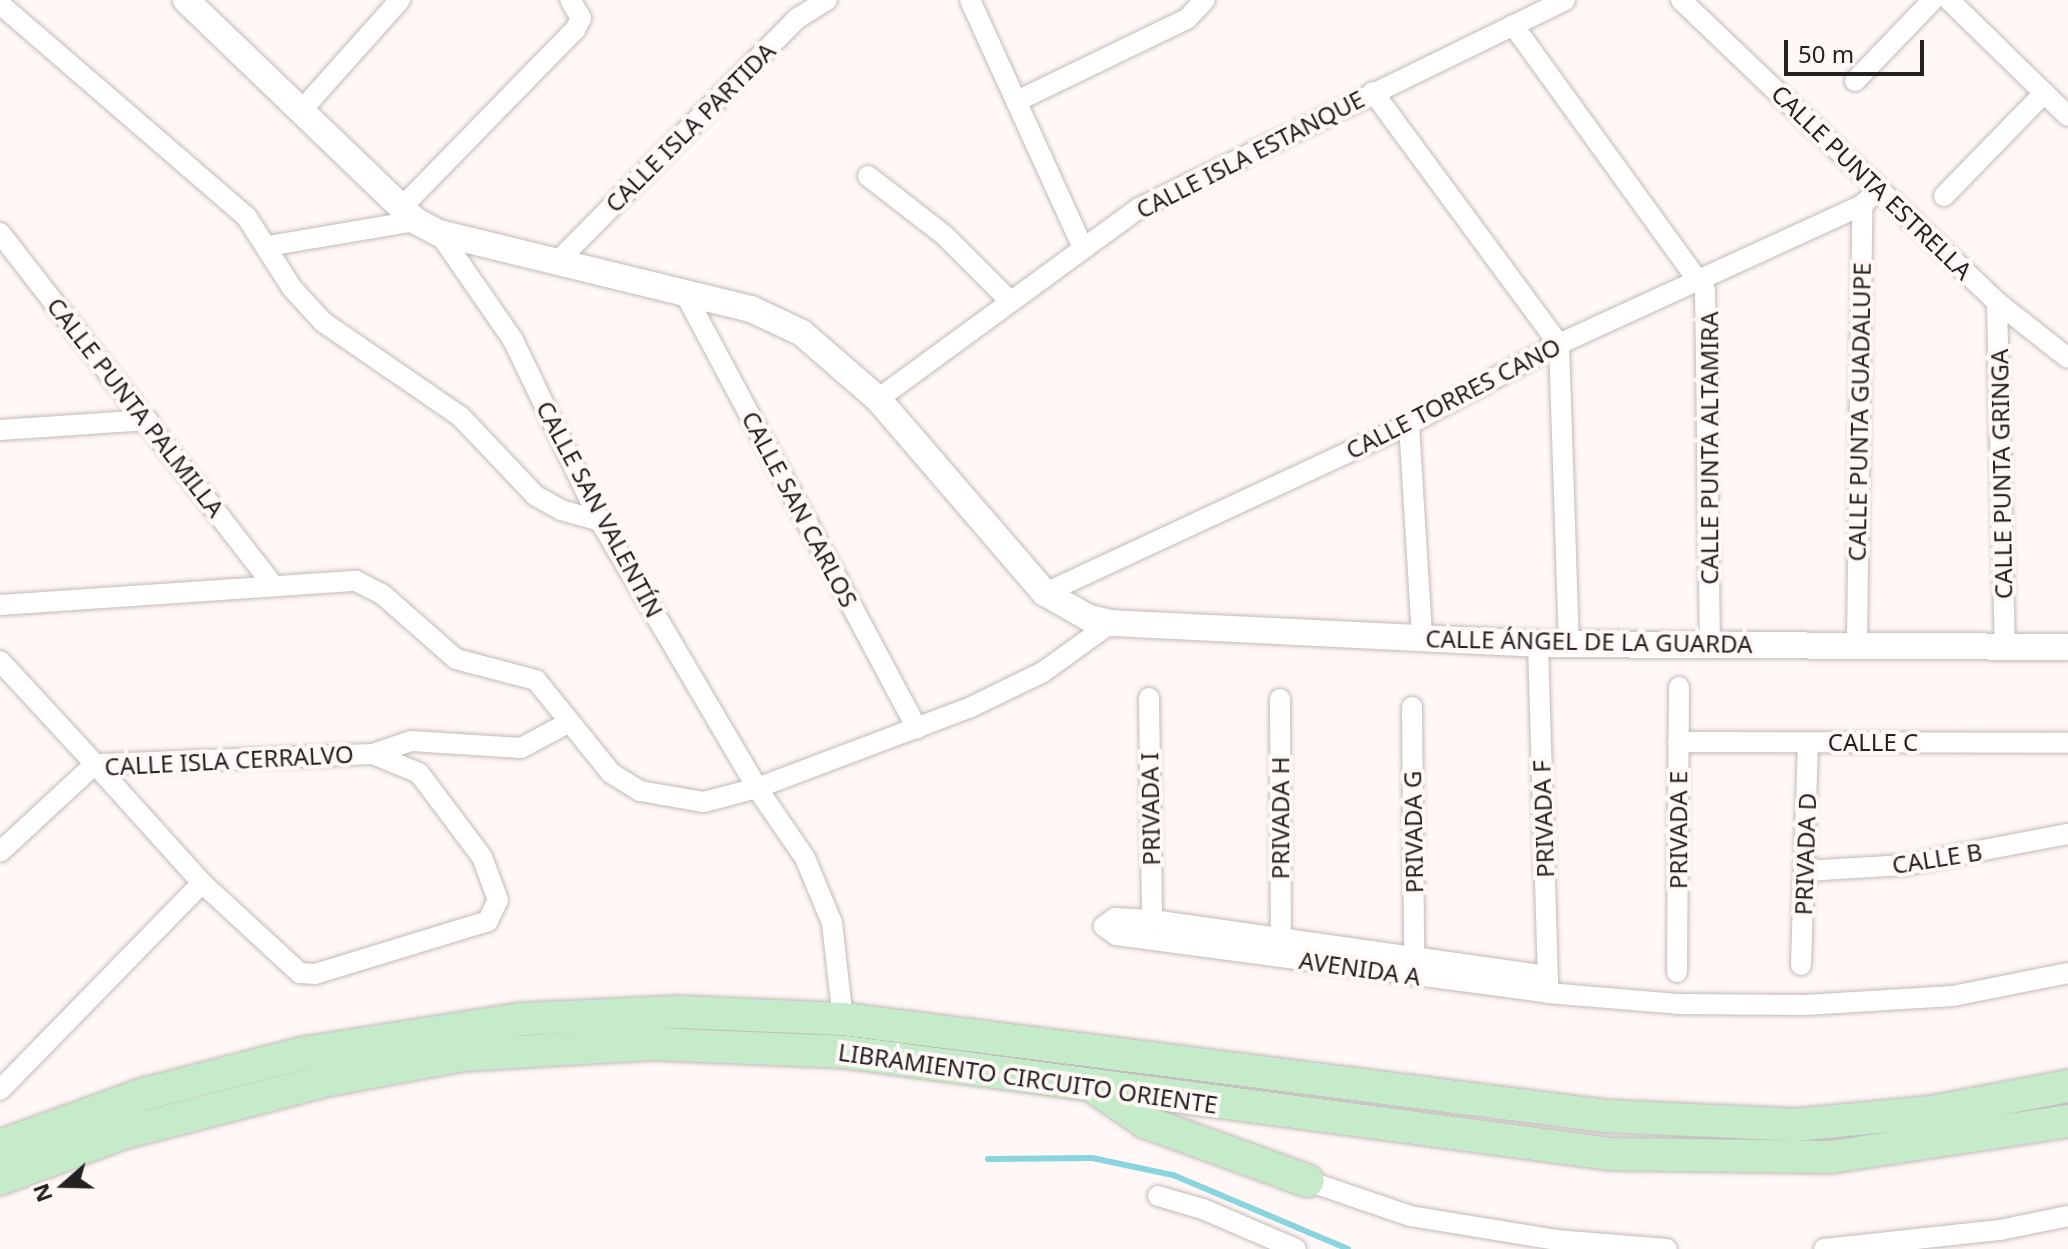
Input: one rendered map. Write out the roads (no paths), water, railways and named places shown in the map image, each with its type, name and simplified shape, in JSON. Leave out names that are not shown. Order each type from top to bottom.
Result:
[{"type":"main road","name":"LIBRAMIENTO CIRCUITO ORIENTE","points":[[0,1146],[144,1094],[304,1053],[462,1026],[678,1012],[843,1019],[1606,1116],[1794,1125],[1932,1112],[2068,1086]]},
{"type":"main road","name":"LIBRAMIENTO CIRCUITO ORIENTE","points":[[0,1179],[213,1106],[463,1055],[656,1044],[845,1052],[1503,1143],[1752,1160],[1887,1151],[2068,1121]]},
{"type":"main road","points":[[1095,1087],[1145,1122],[1308,1181]]},
{"type":"street","points":[[301,111],[400,0]]},
{"type":"street","points":[[268,246],[419,221],[575,30],[581,18],[570,0]]},
{"type":"street","name":"CALLE ISLA PARTIDA","points":[[558,261],[798,18],[827,0]]},
{"type":"street","points":[[970,0],[1082,246]]},
{"type":"street","points":[[1017,101],[1187,19],[1205,0]]},
{"type":"street","name":"CALLE ISLA ESTANQUE","points":[[878,399],[1082,246],[1171,190],[1565,0]]},
{"type":"street","name":"CALLE PUNTA ESTRELLA","points":[[1681,0],[1997,302],[2068,358]]},
{"type":"street","points":[[1855,81],[1933,0]]},
{"type":"street","points":[[1949,0],[2068,116]]},
{"type":"street","points":[[194,3],[301,111],[419,221]]},
{"type":"street","points":[[0,4],[246,216],[292,288],[323,322],[460,416],[536,496],[561,510],[600,521]]},
{"type":"street","name":"CALLE PUNTA ALTAMIRA","points":[[1513,25],[1698,278],[1708,301],[1710,645]]},
{"type":"street","points":[[1373,92],[1559,344],[1569,644]]},
{"type":"street","points":[[1944,196],[2044,93]]},
{"type":"street","points":[[868,176],[925,219],[1010,301]]},
{"type":"street","points":[[1862,205],[1881,190]]},
{"type":"street","name":"CALLE TORRES CANO","points":[[1045,593],[1409,424],[1559,344],[1862,205]]},
{"type":"street","name":"CALLE PUNTA GUADALUPE","points":[[1857,643],[1862,205]]},
{"type":"street","name":"CALLE ÁNGEL DE LA GUARDA","points":[[419,221],[558,261],[751,309],[802,333],[878,399],[1045,593],[1069,609],[1111,623],[1538,644],[1857,643],[2068,647]]},
{"type":"street","name":"CALLE SAN VALENTÍN","points":[[419,221],[513,340],[600,521],[757,788],[784,823],[821,894],[840,960],[843,1019]]},
{"type":"street","name":"CALLE PUNTA PALMILLA","points":[[0,233],[148,420],[271,583]]},
{"type":"street","points":[[0,260],[21,259]]},
{"type":"street","name":"CALLE SAN CARLOS","points":[[683,290],[917,729]]},
{"type":"street","name":"CALLE PUNTA GRINGA","points":[[1997,302],[2005,646]]},
{"type":"street","points":[[0,430],[148,420]]},
{"type":"street","points":[[1409,424],[1422,639]]},
{"type":"street","points":[[0,605],[271,583],[356,581],[382,594],[456,659],[536,680],[611,773],[640,791],[704,802],[757,788],[917,729],[1043,672],[1111,623]]},
{"type":"street","name":"PRIVADA F","points":[[1538,644],[1548,985]]},
{"type":"street","points":[[0,661],[202,883],[2,1081]]},
{"type":"street","name":"PRIVADA E","points":[[1677,972],[1679,687]]},
{"type":"street","name":"PRIVADA I","points":[[1149,698],[1152,920]]},
{"type":"street","name":"PRIVADA H","points":[[1280,699],[1281,937]]},
{"type":"street","name":"PRIVADA G","points":[[1412,707],[1414,956]]},
{"type":"street","points":[[373,754],[411,741],[521,748],[570,722]]},
{"type":"street","name":"CALLE C","points":[[1678,742],[2068,743]]},
{"type":"street","name":"PRIVADA D","points":[[1801,965],[1808,742]]},
{"type":"street","name":"CALLE ISLA CERRALVO","points":[[0,852],[95,764],[373,754],[395,760],[419,773],[482,857],[498,900],[488,921],[315,974],[300,973],[202,883]]},
{"type":"street","name":"CALLE B","points":[[1805,871],[1905,865],[2068,834]]},
{"type":"street","name":"AVENIDA A","points":[[1548,985],[1414,956],[1281,937],[1152,920],[1115,918],[1104,926],[1116,935],[1548,985],[1678,1004],[1805,1005],[1953,996],[2068,973]]},
{"type":"street","points":[[1308,1181],[1410,1216],[1556,1240],[1667,1249]]},
{"type":"street","points":[[1158,1196],[1203,1209],[1296,1249]]},
{"type":"street","points":[[1824,1249],[1971,1234],[2068,1216]]},
{"type":"waterway","points":[[988,1159],[1092,1158],[1173,1175],[1348,1249]]}]
